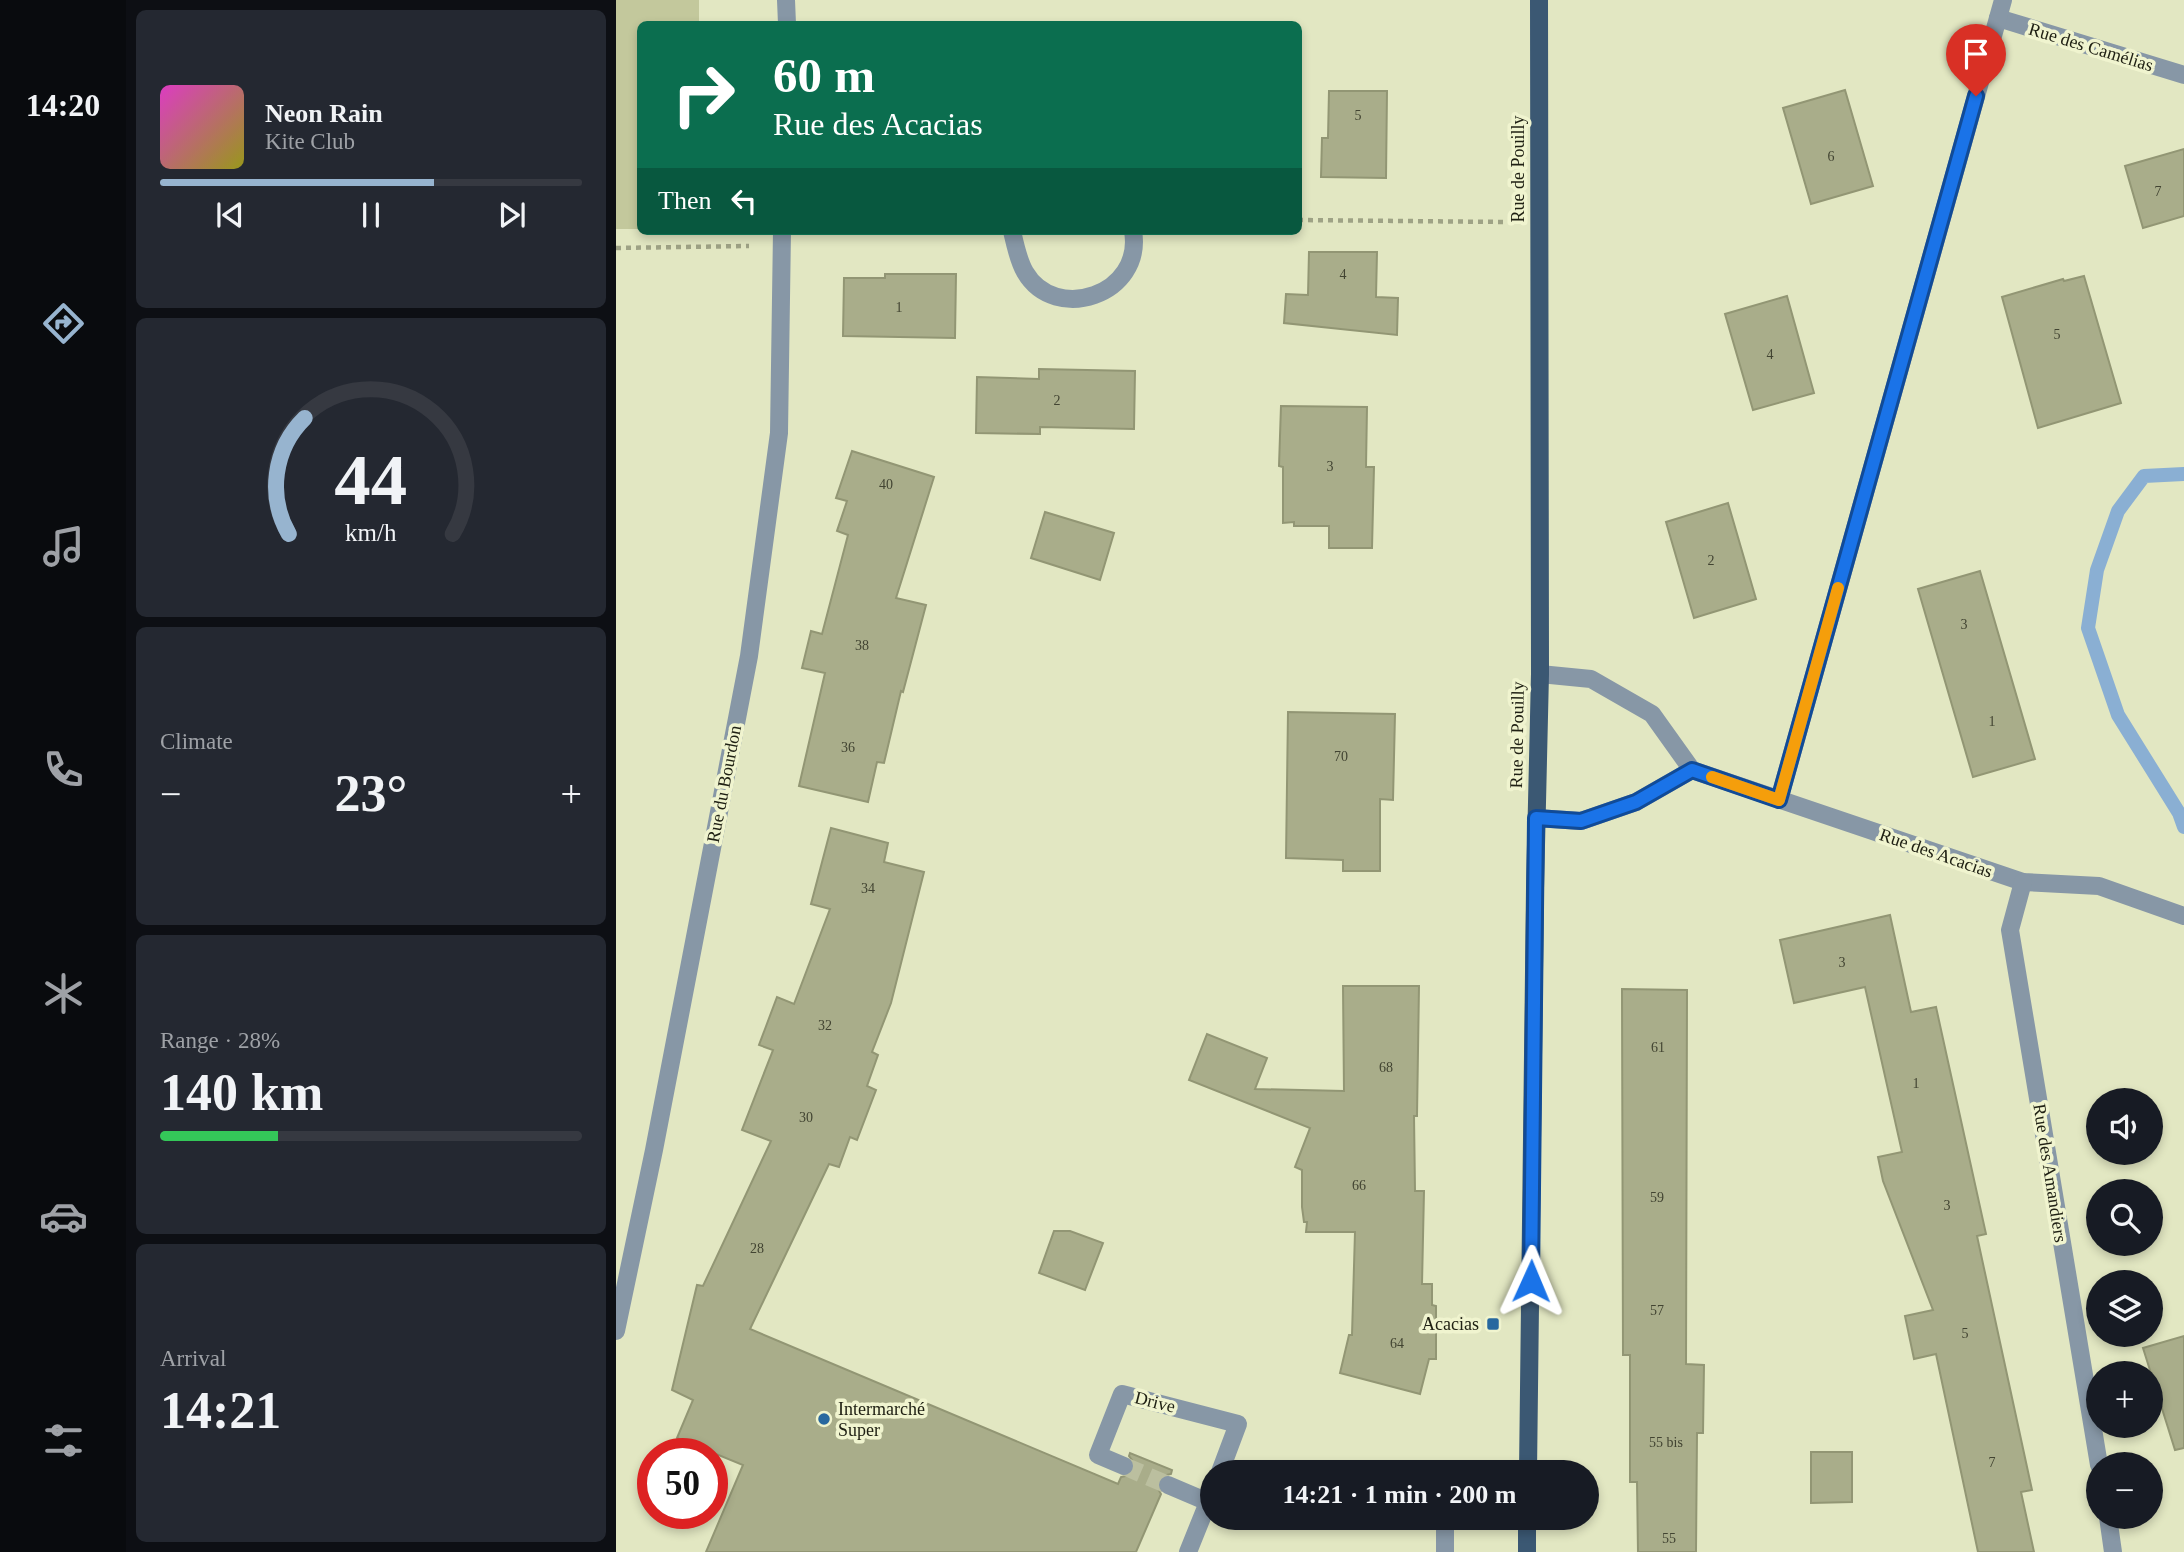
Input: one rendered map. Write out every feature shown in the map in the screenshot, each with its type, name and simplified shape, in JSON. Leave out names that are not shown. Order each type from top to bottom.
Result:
[{"type":"main road","name":"Rue de Pouilly","points":[[1528,1460],[1540,674],[1539,0]]},
{"type":"main road","points":[[1527,1530],[1527,1552]]},
{"type":"street","points":[[786,0],[787,21]]},
{"type":"street","points":[[1779,800],[2003,0]]},
{"type":"street","name":"Rue des Camélias","points":[[1998,18],[2184,75]]},
{"type":"street","points":[[1013,235],[1025,273],[1041,289],[1064,299],[1093,297],[1115,285],[1130,263],[1134,235]]},
{"type":"street","name":"Rue du Bourdon","points":[[616,1331],[654,1150],[749,656],[779,433],[782,238]]},
{"type":"street","points":[[1536,818],[1581,821],[1636,802],[1692,770],[1652,714],[1591,679],[1540,674]]},
{"type":"street","name":"Rue des Acacias","points":[[1692,770],[2023,882],[2099,886],[2184,916]]},
{"type":"street","name":"Rue des Amandiers","points":[[2023,882],[2010,930],[2097,1452]]},
{"type":"street","name":"Drive","points":[[1124,1466],[1098,1455],[1122,1394],[1238,1424],[1224,1460]]},
{"type":"street","points":[[1168,1485],[1200,1493]]},
{"type":"street","points":[[1188,1552],[1200,1521]]},
{"type":"street","points":[[2110,1529],[2113,1552]]},
{"type":"street","points":[[1445,1530],[1445,1552]]},
{"type":"path","points":[[1302,220],[1539,223]]},
{"type":"path","points":[[616,248],[782,238]]},
{"type":"green space","points":[[616,0],[699,0],[699,21],[637,21],[637,229],[616,229]]},
{"type":"building","points":[[1845,90],[1873,186],[1811,204],[1783,108]]},
{"type":"building","points":[[1329,91],[1387,91],[1386,178],[1321,177],[1322,138],[1328,138]]},
{"type":"building","points":[[2184,149],[2184,216],[2143,228],[2125,166]]},
{"type":"building","points":[[1309,252],[1377,252],[1376,297],[1398,298],[1397,335],[1284,323],[1286,294],[1308,295]]},
{"type":"building","points":[[885,274],[956,274],[955,338],[843,336],[844,278],[885,278]]},
{"type":"building","points":[[2084,276],[2121,403],[2038,428],[2002,297],[2063,279],[2064,281]]},
{"type":"building","points":[[1787,296],[1814,393],[1753,410],[1725,314]]},
{"type":"building","points":[[1039,369],[1135,371],[1134,429],[1040,427],[1040,434],[976,433],[977,377],[1039,379]]},
{"type":"building","points":[[1281,406],[1367,407],[1366,467],[1374,467],[1372,548],[1329,548],[1329,526],[1294,526],[1294,522],[1283,523],[1283,467],[1279,466]]},
{"type":"building","points":[[852,451],[934,477],[896,598],[926,605],[884,763],[877,762],[868,802],[799,786],[825,673],[802,668],[811,631],[822,634],[848,535],[837,531],[847,501],[836,498]]},
{"type":"building","points":[[1728,503],[1756,599],[1694,618],[1666,522]]},
{"type":"building","points":[[1045,512],[1114,533],[1100,580],[1031,558]]},
{"type":"building","points":[[1980,571],[2035,759],[1973,777],[1918,589]]},
{"type":"building","points":[[1288,712],[1395,714],[1393,800],[1380,799],[1380,871],[1343,871],[1343,860],[1286,858]]},
{"type":"building","name":"Intermarché Super","points":[[831,828],[888,843],[884,862],[924,872],[891,1003],[872,1052],[878,1055],[867,1086],[876,1090],[857,1140],[850,1137],[839,1167],[829,1164],[750,1329],[1118,1484],[1121,1477],[1130,1475],[1135,1470],[1130,1453],[1172,1470],[1171,1474],[1158,1480],[1157,1487],[1161,1494],[1136,1552],[706,1552],[716,1529],[728,1529],[728,1500],[743,1465],[728,1459],[728,1438],[677,1438],[693,1400],[672,1390],[697,1285],[703,1286],[771,1141],[742,1130],[773,1050],[759,1045],[777,997],[794,1004],[830,909],[811,904]]},
{"type":"building","points":[[1890,915],[1911,1012],[1936,1007],[1986,1234],[1977,1236],[2032,1490],[2021,1492],[2034,1552],[1978,1552],[1936,1354],[1914,1359],[1905,1316],[1933,1310],[1883,1181],[1878,1157],[1902,1152],[1865,987],[1794,1003],[1780,940]]},
{"type":"building","points":[[1343,986],[1419,986],[1417,1116],[1414,1116],[1415,1191],[1424,1191],[1422,1284],[1432,1284],[1432,1305],[1436,1306],[1436,1359],[1429,1359],[1420,1394],[1340,1373],[1349,1335],[1352,1335],[1355,1232],[1306,1232],[1307,1222],[1304,1222],[1302,1207],[1302,1170],[1295,1167],[1310,1128],[1189,1080],[1207,1034],[1267,1058],[1255,1089],[1344,1091]]},
{"type":"building","points":[[1622,989],[1687,990],[1686,1364],[1704,1365],[1703,1433],[1697,1433],[1696,1552],[1638,1552],[1637,1482],[1630,1482],[1630,1355],[1623,1355]]},
{"type":"building","points":[[1054,1231],[1070,1231],[1103,1243],[1085,1290],[1039,1273]]},
{"type":"building","points":[[2184,1336],[2184,1448],[2175,1450],[2163,1412],[2163,1361],[2147,1361],[2143,1348],[2163,1347],[2163,1342]]},
{"type":"building","points":[[1811,1452],[1852,1452],[1852,1502],[1811,1503]]},
{"type":"waterway","points":[[2184,474],[2144,476],[2118,511],[2097,570],[2088,628],[2118,715],[2179,813],[2184,827]]},
{"type":"tunnel","points":[[1124,1466],[1168,1485]]},
{"type":"slow traffic","points":[[1712,777],[1779,800],[1838,588]]},
{"type":"place","name":"Acacias","points":[[1493,1324]]},
{"type":"place","name":"Intermarché Super","points":[[824,1419]]},
{"type":"route","points":[[1531,1281],[1536,818],[1581,821],[1636,802],[1692,770],[1779,800],[1976,96]]}]
